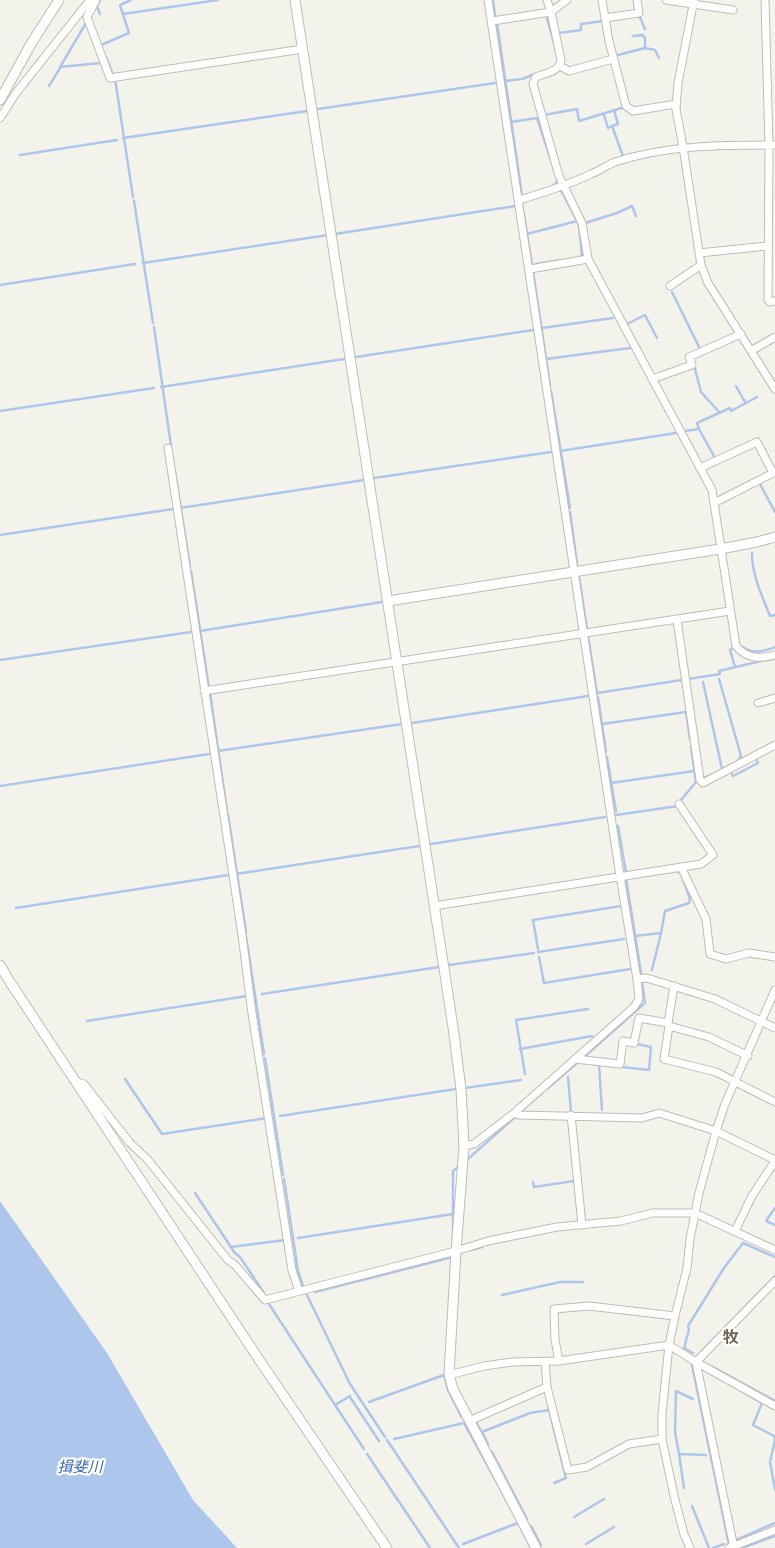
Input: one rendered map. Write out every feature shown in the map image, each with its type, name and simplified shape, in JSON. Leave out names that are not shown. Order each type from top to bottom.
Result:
[{"type":"street","points":[[0,100],[32,42],[59,0]]},
{"type":"street","points":[[0,118],[16,94],[90,0]]},
{"type":"street","points":[[96,0],[87,17],[110,78],[303,49]]},
{"type":"street","points":[[295,0],[461,1089],[464,1146],[449,1375],[453,1389],[469,1421],[536,1548]]},
{"type":"street","points":[[464,1146],[474,1144],[514,1113],[634,1007],[639,999],[638,979],[620,876],[488,0]]},
{"type":"street","points":[[547,0],[561,60],[560,66],[557,69],[536,77],[533,84],[559,176],[582,223],[588,259],[712,490],[736,646],[740,651],[752,657],[763,658],[775,655]]},
{"type":"street","points":[[492,20],[551,12],[567,0]]},
{"type":"street","points":[[602,0],[613,59],[626,106],[633,111],[676,104]]},
{"type":"street","points":[[605,18],[639,13],[637,0]]},
{"type":"street","points":[[666,0],[694,2],[733,10]]},
{"type":"street","points":[[766,0],[772,145],[767,246],[768,300],[770,302],[775,301]]},
{"type":"street","points":[[694,2],[685,43],[676,104],[700,265],[708,283],[775,389]]},
{"type":"street","points":[[560,66],[568,71],[613,59]]},
{"type":"street","points":[[519,200],[564,186],[592,174],[613,162],[647,153],[683,147],[772,145]]},
{"type":"street","points":[[699,253],[767,246]]},
{"type":"street","points":[[530,269],[588,259]]},
{"type":"street","points":[[670,286],[700,265]]},
{"type":"street","points":[[652,378],[692,365],[690,357],[741,334]]},
{"type":"street","points":[[752,351],[775,337]]},
{"type":"street","points":[[700,468],[757,442],[774,473],[714,503]]},
{"type":"street","points":[[168,448],[292,1270],[299,1291]]},
{"type":"street","points":[[388,601],[720,549],[775,537]]},
{"type":"street","points":[[204,691],[730,611]]},
{"type":"street","points":[[677,620],[700,780],[703,783],[775,745]]},
{"type":"street","points":[[758,703],[775,698]]},
{"type":"street","points":[[434,906],[701,864],[713,855],[680,804]]},
{"type":"street","points":[[681,867],[706,919],[710,954],[726,958],[749,953],[775,957]]},
{"type":"street","points":[[0,965],[387,1548]]},
{"type":"street","points":[[638,979],[647,978],[715,999],[775,1028]]},
{"type":"street","points":[[674,986],[664,1059],[716,1072],[736,1080],[775,1102]]},
{"type":"street","points":[[690,1548],[674,1500],[662,1439],[662,1414],[670,1345],[687,1268],[695,1213],[716,1131],[775,990]]},
{"type":"street","points":[[575,1059],[620,1064],[623,1041],[634,1043],[639,1018],[668,1024],[709,1037],[748,1056]]},
{"type":"street","points":[[76,1082],[84,1084],[130,1143],[148,1160],[227,1259],[235,1265],[265,1300],[456,1251],[488,1240],[557,1227],[621,1221],[652,1213],[695,1213],[775,1250]]},
{"type":"street","points":[[514,1113],[520,1115],[642,1118],[658,1113],[716,1131],[775,1160],[752,1196],[735,1231]]},
{"type":"street","points":[[571,1115],[582,1225]]},
{"type":"street","points":[[696,1362],[775,1282]]},
{"type":"street","points":[[559,1361],[555,1340],[554,1309],[588,1306],[675,1316]]},
{"type":"street","points":[[449,1375],[512,1362],[559,1361],[670,1345],[696,1362],[775,1406]]},
{"type":"street","points":[[545,1362],[547,1387],[568,1470],[587,1466],[629,1444],[662,1439]]},
{"type":"street","points":[[696,1362],[732,1548],[775,1530]]},
{"type":"street","points":[[469,1421],[547,1387]]},
{"type":"water","name":"揖斐川","points":[[0,1201],[107,1353],[193,1500],[237,1548],[0,1548]]},
{"type":"waterway","points":[[95,10],[100,0]]},
{"type":"waterway","points":[[101,45],[129,33],[120,5],[131,0]]},
{"type":"waterway","points":[[123,14],[218,0]]},
{"type":"waterway","points":[[493,0],[495,15]]},
{"type":"waterway","points":[[97,6],[100,14]]},
{"type":"waterway","points":[[639,15],[645,29]]},
{"type":"waterway","points":[[547,18],[556,50]]},
{"type":"waterway","points":[[559,33],[581,30],[581,24],[603,21]]},
{"type":"waterway","points":[[86,23],[60,67],[100,63]]},
{"type":"waterway","points":[[497,23],[522,196],[524,195]]},
{"type":"waterway","points":[[633,36],[642,35],[645,38],[645,48]]},
{"type":"waterway","points":[[614,56],[645,48],[655,50],[659,58]]},
{"type":"waterway","points":[[106,57],[113,75]]},
{"type":"waterway","points":[[49,86],[60,68]]},
{"type":"waterway","points":[[505,81],[522,79],[535,74]]},
{"type":"waterway","points":[[115,79],[133,197]]},
{"type":"waterway","points":[[318,109],[495,83]]},
{"type":"waterway","points":[[544,115],[577,109],[579,121],[625,107]]},
{"type":"waterway","points":[[612,126],[618,124],[614,110]]},
{"type":"waterway","points":[[123,138],[307,111]]},
{"type":"waterway","points":[[604,115],[608,128],[612,126],[623,156]]},
{"type":"waterway","points":[[511,122],[537,118],[555,172]]},
{"type":"waterway","points":[[20,155],[117,140]]},
{"type":"waterway","points":[[553,186],[557,182]]},
{"type":"waterway","points":[[527,234],[577,221],[560,191]]},
{"type":"waterway","points":[[134,201],[153,323]]},
{"type":"waterway","points":[[522,203],[532,265]]},
{"type":"waterway","points":[[335,234],[515,206]]},
{"type":"waterway","points":[[585,223],[632,206],[636,216]]},
{"type":"waterway","points":[[577,221],[582,255],[580,257]]},
{"type":"waterway","points":[[143,263],[328,235]]},
{"type":"waterway","points":[[536,264],[562,260]]},
{"type":"waterway","points":[[0,285],[135,264]]},
{"type":"waterway","points":[[533,271],[550,386]]},
{"type":"waterway","points":[[672,292],[700,349]]},
{"type":"waterway","points":[[627,324],[645,315],[657,338]]},
{"type":"waterway","points":[[542,328],[613,318]]},
{"type":"waterway","points":[[154,327],[171,446]]},
{"type":"waterway","points":[[356,357],[533,330]]},
{"type":"waterway","points":[[546,359],[630,348]]},
{"type":"waterway","points":[[161,387],[344,359]]},
{"type":"waterway","points":[[695,369],[701,392],[719,412]]},
{"type":"waterway","points":[[736,386],[745,402]]},
{"type":"waterway","points":[[0,411],[154,388]]},
{"type":"waterway","points":[[551,391],[570,508]]},
{"type":"waterway","points":[[699,429],[697,423],[730,408],[731,411],[757,397]]},
{"type":"waterway","points":[[685,431],[699,429],[715,458]]},
{"type":"waterway","points":[[560,451],[676,433]]},
{"type":"waterway","points":[[374,478],[551,452]]},
{"type":"waterway","points":[[175,472],[190,567]]},
{"type":"waterway","points":[[180,508],[364,480]]},
{"type":"waterway","points":[[760,484],[775,512]]},
{"type":"waterway","points":[[0,535],[173,509]]},
{"type":"waterway","points":[[570,512],[577,564]]},
{"type":"waterway","points":[[752,553],[752,561],[761,593],[770,616],[775,615]]},
{"type":"waterway","points":[[191,571],[209,688]]},
{"type":"waterway","points":[[579,577],[587,629]]},
{"type":"waterway","points":[[200,631],[382,602]]},
{"type":"waterway","points":[[0,660],[191,632]]},
{"type":"waterway","points":[[588,636],[597,694]]},
{"type":"waterway","points":[[743,647],[755,652],[775,647]]},
{"type":"waterway","points":[[733,648],[730,650],[735,667]]},
{"type":"waterway","points":[[688,679],[720,674],[719,671],[761,661]]},
{"type":"waterway","points":[[719,679],[741,756],[738,761]]},
{"type":"waterway","points":[[597,693],[682,680]]},
{"type":"waterway","points":[[703,682],[722,769]]},
{"type":"waterway","points":[[210,693],[227,811]]},
{"type":"waterway","points":[[412,723],[588,696]]},
{"type":"waterway","points":[[598,697],[606,752]]},
{"type":"waterway","points":[[602,724],[686,712],[690,739]]},
{"type":"waterway","points":[[218,751],[402,724]]},
{"type":"waterway","points":[[681,800],[696,782],[691,746]]},
{"type":"waterway","points":[[0,786],[209,754]]},
{"type":"waterway","points":[[607,757],[616,811]]},
{"type":"waterway","points":[[731,772],[733,776],[758,763],[756,759]]},
{"type":"waterway","points":[[611,783],[694,771]]},
{"type":"waterway","points":[[704,778],[711,775]]},
{"type":"waterway","points":[[616,815],[678,806]]},
{"type":"waterway","points":[[228,815],[246,932]]},
{"type":"waterway","points":[[431,844],[605,817]]},
{"type":"waterway","points":[[618,826],[626,873]]},
{"type":"waterway","points":[[236,874],[419,846]]},
{"type":"waterway","points":[[635,936],[661,933],[665,911],[689,903],[690,899],[681,873],[678,872]]},
{"type":"waterway","points":[[16,908],[228,875]]},
{"type":"waterway","points":[[626,878],[641,973]]},
{"type":"waterway","points":[[538,949],[533,920],[621,906]]},
{"type":"waterway","points":[[652,970],[661,933]]},
{"type":"waterway","points":[[246,936],[264,1054]]},
{"type":"waterway","points":[[538,952],[624,939]]},
{"type":"waterway","points":[[449,965],[534,953]]},
{"type":"waterway","points":[[539,957],[544,983],[630,969]]},
{"type":"waterway","points":[[262,994],[439,967]]},
{"type":"waterway","points":[[584,1057],[645,1003],[642,982]]},
{"type":"waterway","points":[[87,1021],[247,996]]},
{"type":"waterway","points":[[525,1074],[516,1020],[588,1009]]},
{"type":"waterway","points":[[520,1049],[592,1036]]},
{"type":"waterway","points":[[622,1067],[649,1070],[651,1047],[637,1044]]},
{"type":"waterway","points":[[265,1058],[283,1175]]},
{"type":"waterway","points":[[547,1089],[578,1062]]},
{"type":"waterway","points":[[599,1065],[602,1110]]},
{"type":"waterway","points":[[568,1077],[571,1112]]},
{"type":"waterway","points":[[125,1079],[162,1134],[267,1118]]},
{"type":"waterway","points":[[465,1088],[521,1080]]},
{"type":"waterway","points":[[280,1116],[456,1089]]},
{"type":"waterway","points":[[520,1112],[542,1093]]},
{"type":"waterway","points":[[468,1159],[514,1118]]},
{"type":"waterway","points":[[453,1240],[453,1171],[459,1166]]},
{"type":"waterway","points":[[284,1179],[298,1271],[303,1286]]},
{"type":"waterway","points":[[533,1182],[534,1187],[574,1181]]},
{"type":"waterway","points":[[195,1193],[231,1247]]},
{"type":"waterway","points":[[775,1208],[766,1221],[775,1225]]},
{"type":"waterway","points":[[298,1238],[453,1214]]},
{"type":"waterway","points":[[264,1293],[231,1247],[285,1240]]},
{"type":"waterway","points":[[693,1353],[684,1348],[689,1330],[688,1326],[724,1268],[743,1243],[775,1257]]},
{"type":"waterway","points":[[471,1250],[482,1247]]},
{"type":"waterway","points":[[315,1292],[449,1258]]},
{"type":"waterway","points":[[695,1358],[775,1276]]},
{"type":"waterway","points":[[502,1295],[560,1282],[583,1282]]},
{"type":"waterway","points":[[305,1291],[350,1384],[385,1437]]},
{"type":"waterway","points":[[269,1304],[335,1405],[350,1396]]},
{"type":"waterway","points":[[692,1365],[729,1545]]},
{"type":"waterway","points":[[711,1366],[775,1401]]},
{"type":"waterway","points":[[369,1402],[444,1375],[448,1390],[461,1416]]},
{"type":"waterway","points":[[693,1399],[676,1391],[675,1432],[679,1454],[706,1455]]},
{"type":"waterway","points":[[748,1395],[762,1403],[753,1425],[774,1436],[775,1440],[770,1462],[775,1490]]},
{"type":"waterway","points":[[350,1397],[379,1441]]},
{"type":"waterway","points":[[335,1405],[364,1449]]},
{"type":"waterway","points":[[488,1444],[482,1432],[530,1413],[549,1410],[566,1478],[554,1483]]},
{"type":"waterway","points":[[476,1422],[481,1431]]},
{"type":"waterway","points":[[394,1439],[464,1423],[519,1523]]},
{"type":"waterway","points":[[387,1440],[459,1548]]},
{"type":"waterway","points":[[492,1452],[527,1519]]},
{"type":"waterway","points":[[367,1454],[430,1548]]},
{"type":"waterway","points":[[679,1454],[684,1488]]},
{"type":"waterway","points":[[574,1517],[604,1499]]},
{"type":"waterway","points":[[692,1506],[709,1548]]},
{"type":"waterway","points":[[463,1544],[518,1523],[531,1548]]},
{"type":"waterway","points":[[736,1540],[775,1523]]},
{"type":"waterway","points":[[531,1526],[541,1545]]},
{"type":"waterway","points":[[586,1544],[614,1527]]},
{"type":"waterway","points":[[742,1548],[775,1536]]},
{"type":"waterway","points":[[713,1548],[724,1544]]},
{"type":"district","name":"牧","points":[[731,1338]]}]
